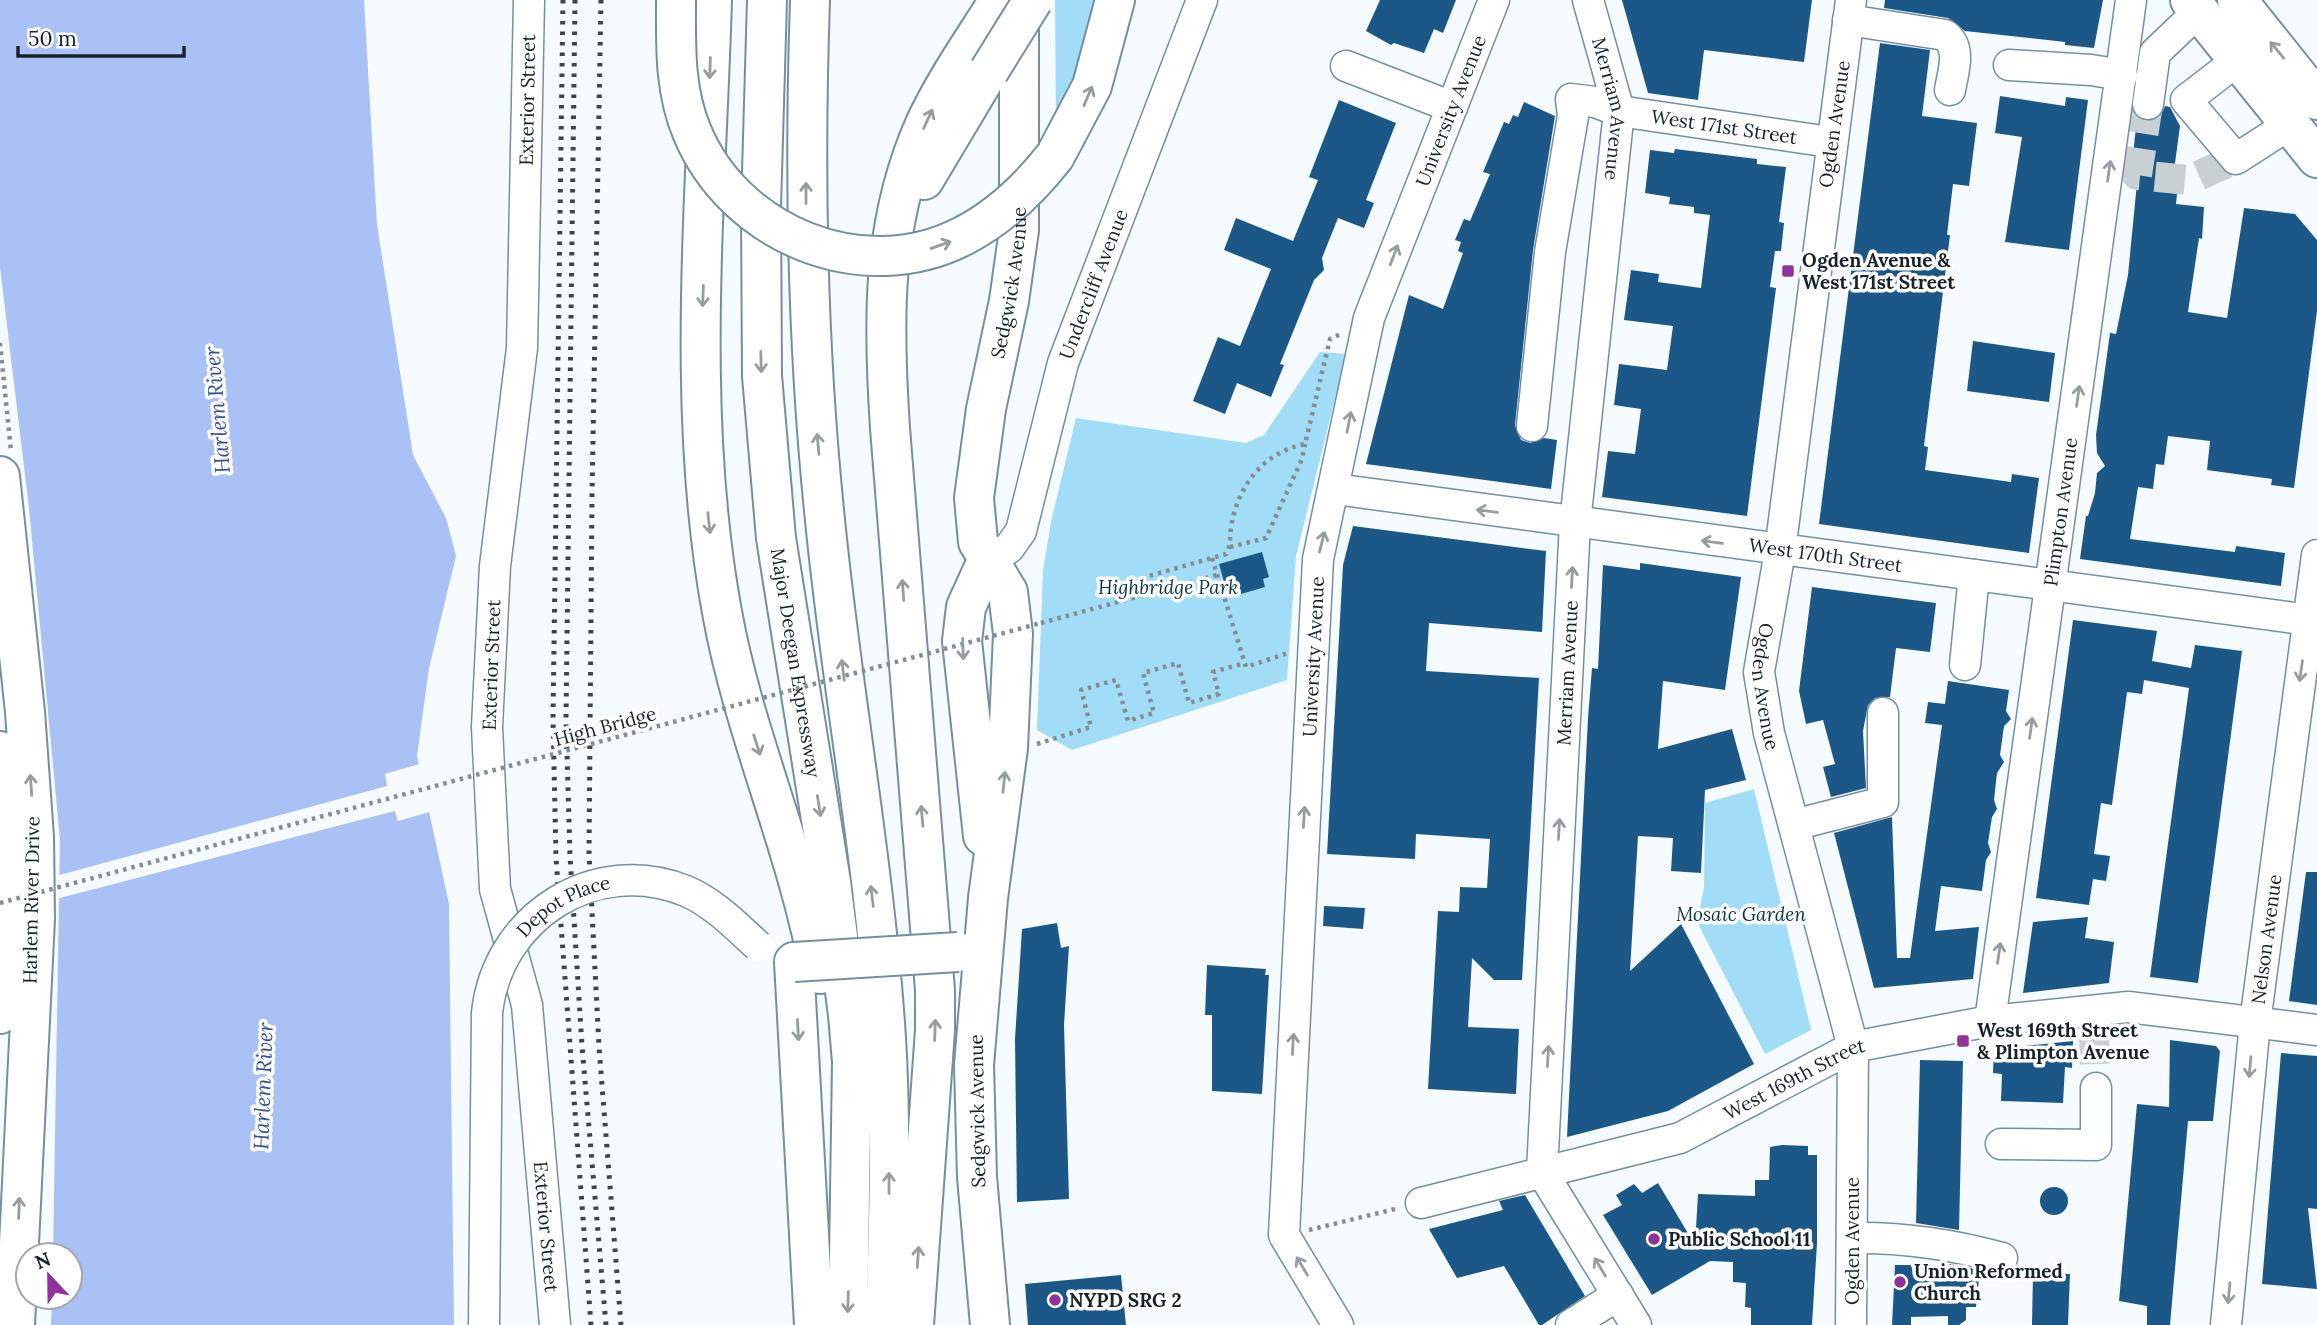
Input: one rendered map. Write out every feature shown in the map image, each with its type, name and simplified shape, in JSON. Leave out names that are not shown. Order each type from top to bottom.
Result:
[{"type":"main road","points":[[676,0],[678,81],[697,143],[722,183],[743,205],[794,238],[828,250],[857,255],[898,254],[938,247],[975,230],[1011,204],[1055,156],[1089,95],[1115,0]]},
{"type":"main road","points":[[712,0],[702,339],[703,435],[709,524],[732,660],[811,926],[850,1185]]},
{"type":"main road","name":"Major Deegan Expressway","points":[[767,0],[760,294],[767,456],[788,618],[838,929],[852,1062],[848,1325]]},
{"type":"main road","points":[[810,0],[806,196],[811,360],[825,522],[871,886],[886,1035],[890,1155],[885,1325]]},
{"type":"main road","points":[[886,327],[892,286],[912,211],[943,146],[1034,0]]},
{"type":"main road","points":[[2236,0],[2304,112],[2317,158]]},
{"type":"main road","points":[[914,1325],[935,1030],[935,990],[890,428],[886,327],[890,239],[904,181],[932,110],[1002,6]]},
{"type":"main road","name":"Sedgwick Avenue","points":[[990,1325],[974,1112],[975,1038],[971,951],[988,898],[1004,789],[1014,653],[1012,603],[1003,582],[987,561],[976,531],[975,484],[1018,242],[1002,6]]},
{"type":"main road","points":[[2194,6],[2238,60],[2304,112]]},
{"type":"main road","name":"Harlem River Drive","points":[[0,477],[25,712],[34,837],[35,919],[16,1325]]},
{"type":"main road","name":"Sedgwick Avenue","points":[[987,561],[966,607],[962,641],[988,898]]},
{"type":"main road","name":"Harlem River Drive","points":[[0,751],[8,925],[0,1014]]},
{"type":"main road","name":"Depot Place","points":[[794,962],[971,951]]},
{"type":"main road","points":[[794,962],[814,1325]]},
{"type":"street","name":"Exterior Street","points":[[528,0],[522,348],[495,566],[487,727],[495,889],[527,1005],[555,1325]]},
{"type":"street","name":"Undercliff Avenue","points":[[987,561],[1009,548],[1021,531],[1060,371],[1202,0]]},
{"type":"street","name":"University Avenue","points":[[1284,1236],[1318,559],[1335,489],[1369,318],[1494,0]]},
{"type":"street","name":"Merriam Avenue","points":[[1542,1172],[1575,523],[1619,111],[1588,0]]},
{"type":"street","name":"Plimpton Avenue","points":[[1990,1021],[2131,0]]},
{"type":"street","points":[[2148,104],[2155,53],[2194,6]]},
{"type":"street","points":[[1849,10],[1945,35],[1953,41],[1956,50],[1950,90]]},
{"type":"street","name":"Ogden Avenue","points":[[1849,10],[1830,142],[1780,551],[1759,672],[1769,733],[1853,1047],[1851,1325]]},
{"type":"street","points":[[2009,65],[2091,70],[2155,53]]},
{"type":"street","points":[[2155,53],[2186,100],[2236,159],[2304,112]]},
{"type":"street","points":[[2186,100],[2238,60]]},
{"type":"street","points":[[1346,66],[1452,107]]},
{"type":"street","name":"West 171st Street","points":[[1532,425],[1550,252],[1573,116],[1569,90],[1619,111],[1830,142]]},
{"type":"street","name":"West 170th Street","points":[[1335,489],[1780,551],[2313,620]]},
{"type":"street","name":"Nelson Avenue","points":[[2226,1325],[2255,1023],[2313,620],[2317,555]]},
{"type":"street","points":[[1965,665],[1974,575]]},
{"type":"street","points":[[1794,825],[1883,802],[1882,713]]},
{"type":"street","name":"Depot Place","points":[[484,1325],[488,1003],[500,962],[526,925],[540,911],[576,891],[610,881],[650,881],[700,898],[767,953],[780,961],[794,962]]},
{"type":"street","name":"West 169th Street","points":[[1421,1203],[1680,1138],[1853,1047],[1990,1021],[2093,1023],[2128,1007],[2317,1030]]},
{"type":"street","points":[[2001,1144],[2096,1145],[2096,1088]]},
{"type":"street","points":[[1542,1172],[1636,1325]]},
{"type":"street","points":[[1284,1236],[1338,1325]]},
{"type":"street","points":[[1852,1238],[1924,1241],[1963,1247],[2001,1258]]},
{"type":"street","points":[[1571,1325],[1618,1295]]},
{"type":"path","points":[[1230,548],[1266,538],[1301,459],[1330,339],[1369,318]]},
{"type":"path","points":[[1146,595],[1142,578],[1226,554],[1230,548],[1234,513],[1249,479],[1276,453],[1305,444]]},
{"type":"path","points":[[1212,558],[1246,667],[1312,645]]},
{"type":"path","name":"High Bridge","points":[[0,903],[1217,575]]},
{"type":"path","points":[[1030,747],[1091,727],[1081,690],[1116,680],[1128,721],[1154,713],[1143,673],[1178,663],[1189,703],[1219,694],[1213,672],[1245,663]]},
{"type":"path","points":[[1284,1236],[1421,1203]]},
{"type":"green space","points":[[1055,0],[1098,0],[1086,58],[1056,123]]},
{"type":"green space","name":"Highbridge Park","points":[[1320,352],[1346,354],[1296,556],[1287,680],[1072,750],[1037,730],[1043,571],[1051,522],[1076,418],[1246,443],[1264,435]]},
{"type":"green space","name":"Mosaic Garden","points":[[1754,789],[1811,1030],[1765,1054],[1697,922],[1704,888],[1705,803]]},
{"type":"water","name":"Harlem River","points":[[0,0],[364,0],[377,225],[413,455],[446,518],[456,556],[429,668],[417,756],[449,904],[454,1325],[51,1325],[52,1311],[84,1311],[84,1241],[53,1241],[60,840],[29,508],[0,267]]},
{"type":"pier","points":[[423,763],[433,811],[398,821],[395,811],[56,899],[56,876],[387,786],[385,774]]},
{"type":"building","points":[[1380,0],[1456,0],[1443,33],[1434,29],[1424,53],[1394,43],[1391,45],[1366,31]]},
{"type":"building","points":[[1622,0],[1812,0],[1804,62],[1704,50],[1698,100],[1648,93]]},
{"type":"building","points":[[1885,0],[2103,0],[2094,48],[2065,45],[2065,42],[1965,31],[1948,18],[1884,8]]},
{"type":"building","points":[[1880,43],[1930,50],[1922,116],[1977,123],[1969,186],[1953,184],[1947,235],[1950,235],[1924,446],[1928,447],[1925,470],[2011,482],[2012,474],[2039,478],[2029,553],[1819,524]]},
{"type":"building","points":[[2000,96],[2065,106],[2066,97],[2088,100],[2069,250],[2005,242],[2022,137],[1995,133]]},
{"type":"building","points":[[1339,100],[1396,123],[1366,200],[1374,203],[1364,228],[1338,218],[1322,258],[1324,270],[1314,280],[1280,364],[1284,365],[1271,397],[1237,383],[1225,414],[1193,401],[1218,337],[1240,346],[1271,269],[1224,250],[1236,218],[1293,241],[1318,180],[1309,177]]},
{"type":"building","points":[[1524,102],[1555,116],[1533,250],[1515,425],[1521,440],[1530,443],[1544,438],[1557,440],[1551,489],[1366,464],[1409,295],[1443,309],[1463,253],[1458,251],[1461,242],[1455,240],[1464,219],[1470,221],[1490,174],[1483,172],[1504,122],[1509,124],[1513,115],[1518,117]]},
{"type":"building","points":[[2165,106],[2170,107],[2180,126],[2171,193],[2177,194],[2176,204],[2204,207],[2202,239],[2199,238],[2188,312],[2227,318],[2244,208],[2295,214],[2317,240],[2317,311],[2294,488],[2271,485],[2272,479],[2207,470],[2210,441],[2168,436],[2164,465],[2156,464],[2153,489],[2138,487],[2130,539],[2235,552],[2236,546],[2285,553],[2281,586],[2080,559],[2086,516],[2095,493],[2097,473],[2105,466],[2097,453],[2096,435],[2110,333],[2116,334],[2128,275],[2137,183],[2130,182],[2137,118],[2154,120],[2161,115]]},
{"type":"building","points":[[1675,149],[1757,159],[1757,164],[1786,167],[1779,222],[1784,223],[1781,251],[1775,251],[1770,287],[1776,288],[1747,516],[1602,497],[1608,451],[1635,454],[1641,409],[1614,405],[1619,364],[1667,370],[1673,326],[1624,320],[1631,270],[1659,274],[1658,282],[1701,288],[1710,215],[1694,213],[1694,207],[1669,204],[1670,197],[1645,193],[1650,150],[1674,153]]},
{"type":"building","points":[[1973,341],[2055,353],[2049,402],[1967,391]]},
{"type":"building","points":[[1353,526],[1546,551],[1542,632],[1429,623],[1426,671],[1539,678],[1522,980],[1494,980],[1472,958],[1468,1027],[1519,1029],[1516,1094],[1428,1089],[1438,911],[1459,912],[1460,887],[1487,888],[1490,839],[1416,834],[1415,859],[1327,854],[1343,565]]},
{"type":"building","points":[[1262,552],[1269,577],[1263,579],[1265,587],[1241,594],[1238,585],[1226,589],[1219,564]]},
{"type":"building","points":[[1640,563],[1741,577],[1725,690],[1663,681],[1658,749],[1732,729],[1746,780],[1705,790],[1701,873],[1671,871],[1673,838],[1638,836],[1630,971],[1681,924],[1754,1064],[1668,1111],[1567,1137],[1588,718],[1592,668],[1598,669],[1603,565],[1640,570]]},
{"type":"building","points":[[1812,587],[1936,603],[1930,652],[1896,648],[1890,697],[1875,698],[1868,705],[1863,731],[1866,788],[1831,797],[1823,767],[1835,764],[1823,720],[1806,724],[1799,691]]},
{"type":"building","points":[[2073,620],[2157,631],[2152,661],[2191,668],[2195,645],[2242,651],[2198,983],[2150,977],[2189,688],[2144,680],[2142,694],[2127,692],[2112,805],[2101,803],[2094,854],[2110,856],[2106,881],[2093,879],[2089,905],[2036,898]]},
{"type":"building","points":[[1948,681],[2009,690],[2006,711],[2011,719],[2004,726],[2000,755],[2004,762],[1997,773],[1994,800],[1997,809],[1992,817],[1988,843],[1991,852],[1986,860],[1982,891],[1941,886],[1935,931],[1979,927],[1973,979],[1874,988],[1834,833],[1892,817],[1897,958],[1910,958],[1942,725],[1925,723],[1928,702],[1945,704]]},
{"type":"building","points":[[2306,872],[2317,872],[2317,1005],[2289,1001]]},
{"type":"building","points":[[1324,906],[1365,908],[1363,929],[1323,926]]},
{"type":"building","points":[[2088,917],[2085,938],[2114,942],[2109,983],[2023,993],[2033,922]]},
{"type":"building","points":[[1057,923],[1061,948],[1069,946],[1064,1025],[1069,1199],[1017,1202],[1015,1039],[1022,929]]},
{"type":"building","points":[[1207,965],[1266,969],[1265,975],[1269,975],[1262,1094],[1212,1091],[1212,1015],[1205,1015]]},
{"type":"building","points":[[2170,1040],[2216,1046],[2220,1051],[2213,1121],[2188,1121],[2170,1325],[2147,1325],[2147,1306],[2119,1301],[2137,1104],[2169,1107]]},
{"type":"building","points":[[2073,1041],[2072,1068],[2065,1067],[2063,1103],[2001,1101],[2002,1074],[1993,1073],[1994,1049]]},
{"type":"building","points":[[2281,1053],[2317,1056],[2317,1209],[2308,1208],[2317,1289],[2262,1284]]},
{"type":"building","points":[[1920,1060],[1963,1061],[1959,1230],[1916,1223]]},
{"type":"building","name":"Public School 11","points":[[1808,1146],[1808,1155],[1817,1155],[1817,1243],[1812,1325],[1751,1325],[1751,1308],[1745,1307],[1746,1283],[1733,1282],[1733,1262],[1710,1261],[1652,1295],[1603,1215],[1622,1205],[1616,1195],[1634,1184],[1642,1193],[1658,1183],[1695,1245],[1698,1194],[1755,1196],[1755,1180],[1769,1180],[1770,1147]]},
{"type":"building","points":[[2054,1187],[2064,1191],[2068,1201],[2064,1211],[2054,1215],[2044,1211],[2040,1201],[2044,1191]]},
{"type":"building","points":[[1525,1195],[1585,1296],[1542,1325],[1539,1325],[1504,1266],[1457,1278],[1429,1229],[1503,1210],[1499,1201]]},
{"type":"building","points":[[1950,1264],[1980,1270],[1976,1307],[1966,1307],[1966,1320],[1959,1325],[1948,1325],[1948,1316],[1911,1317],[1911,1325],[1892,1325],[1895,1265],[1912,1265],[1912,1269],[1943,1270]]},
{"type":"building","points":[[2033,1273],[2070,1274],[2068,1325],[2032,1325]]},
{"type":"building","name":"NYPD SRG 2","points":[[1121,1275],[1126,1325],[1028,1325],[1025,1284]]},
{"type":"tunnel","points":[[2148,104],[2137,175],[2189,180],[2236,159]]},
{"type":"tunnel","points":[[2094,1034],[2096,1088]]},
{"type":"railway","points":[[563,0],[553,718],[556,858],[591,1325]]},
{"type":"railway","points":[[575,0],[566,718],[570,856],[582,1046],[606,1325]]},
{"type":"railway","points":[[601,0],[589,853],[599,1047],[621,1325]]},
{"type":"place","name":"Ogden Avenue & West 171st Street","points":[[1788,271]]},
{"type":"place","name":"West 169th Street & Plimpton Avenue","points":[[1963,1041]]},
{"type":"place","name":"Public School 11","points":[[1654,1239]]},
{"type":"place","name":"Union Reformed Church","points":[[1900,1282]]},
{"type":"place","name":"NYPD SRG 2","points":[[1055,1300]]}]
